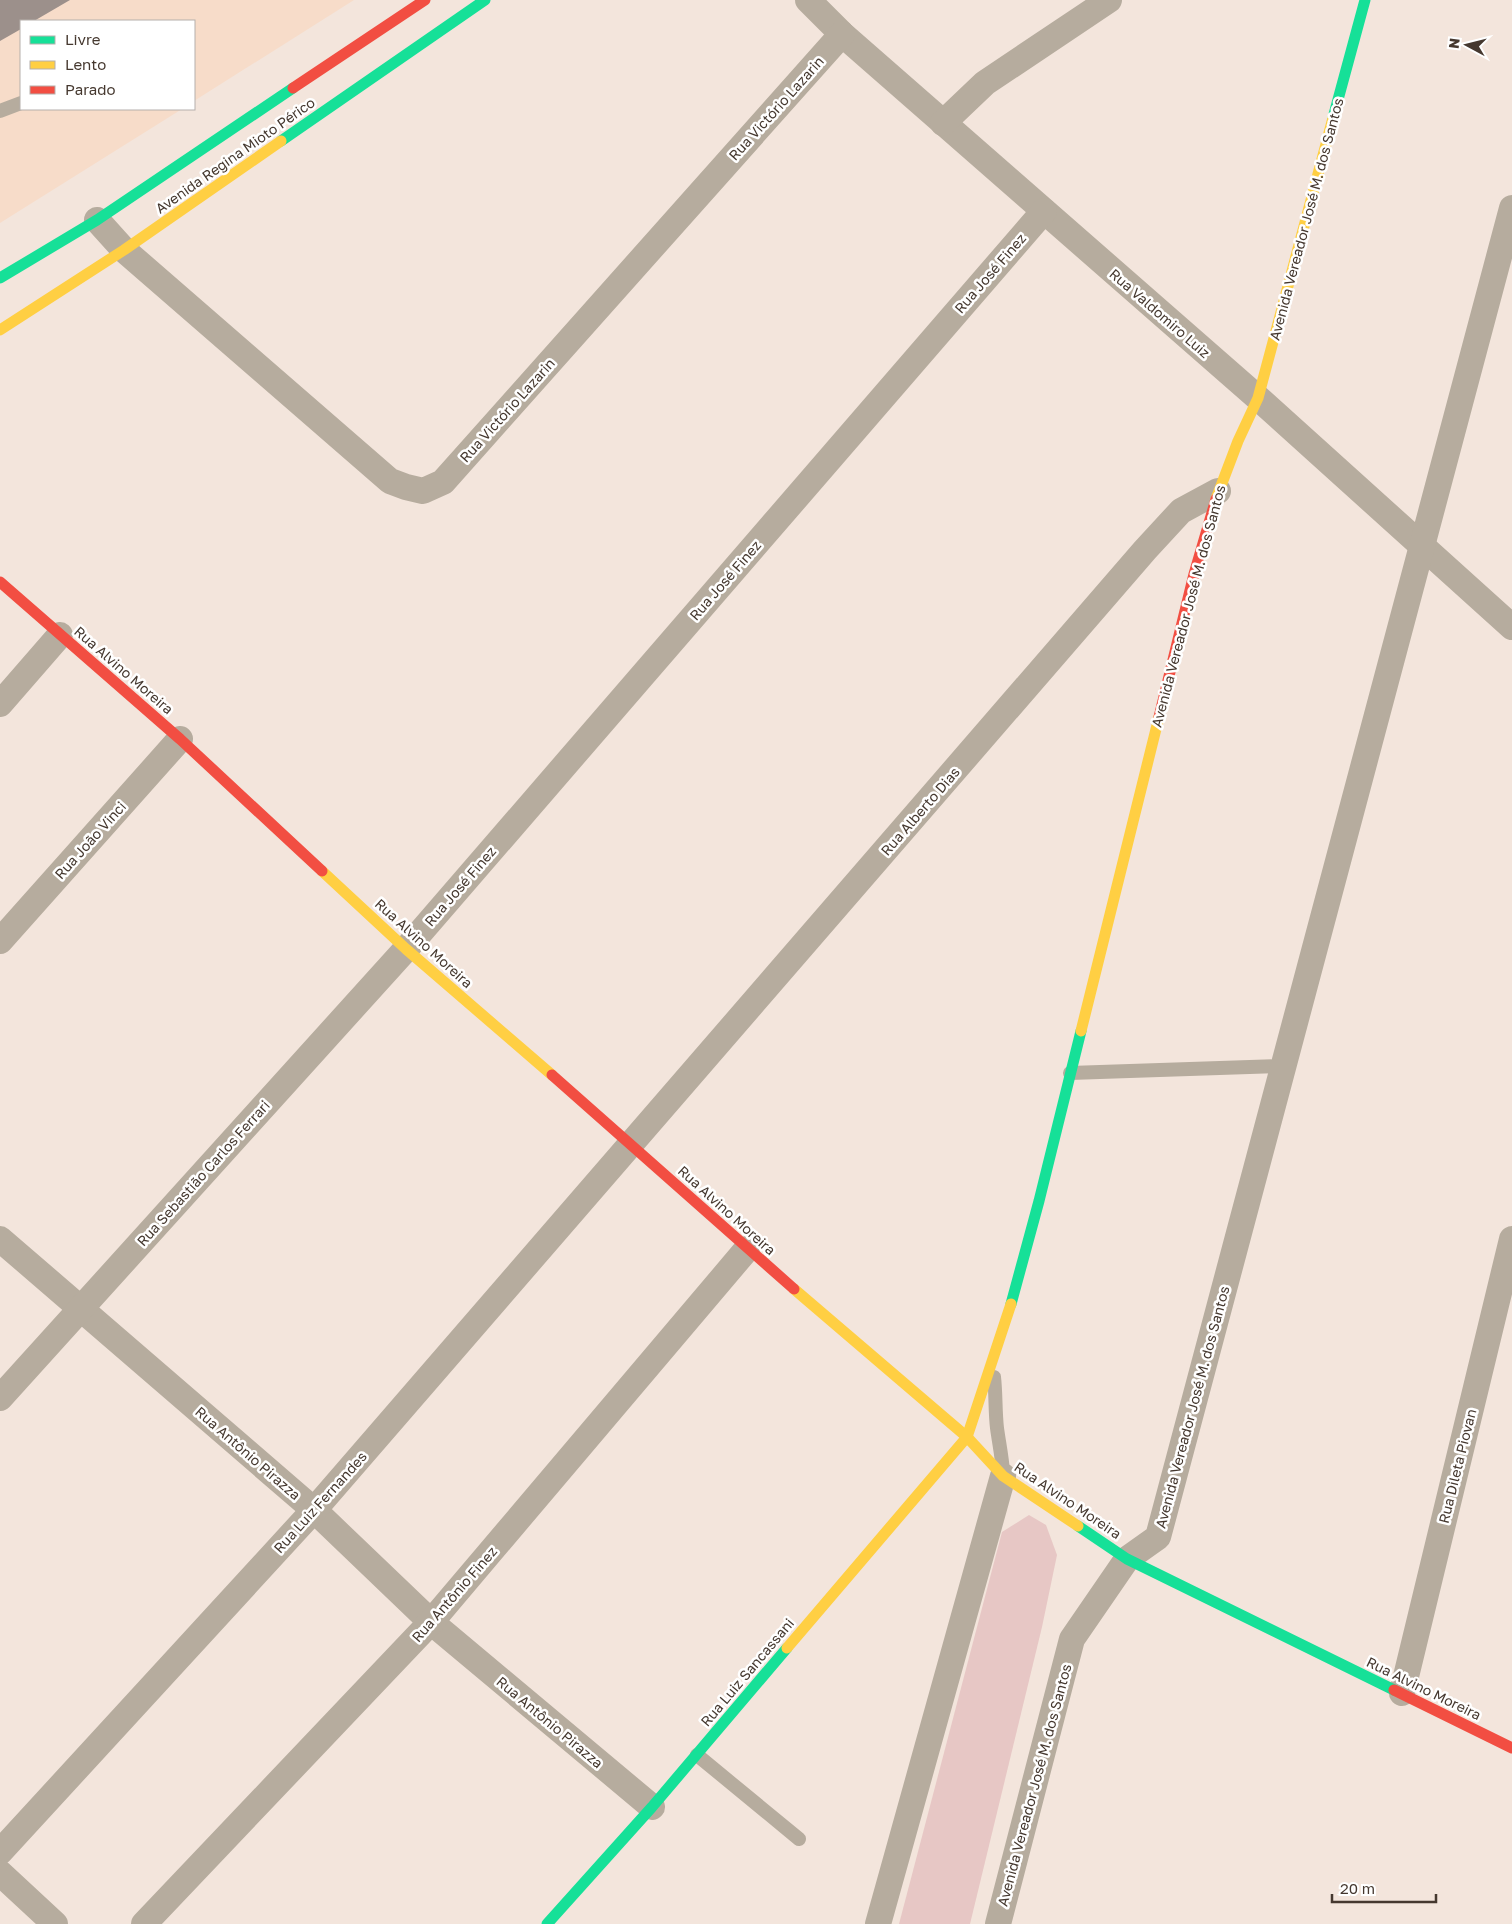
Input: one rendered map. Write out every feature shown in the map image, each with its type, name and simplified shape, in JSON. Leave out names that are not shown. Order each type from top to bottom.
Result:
[{"type":"street","name":"Avenida Regina Mioto Périco","points":[[0,278],[97,220],[425,0]]},
{"type":"street","name":"Avenida Regina Mioto Périco","points":[[0,330],[124,250],[485,0]]},
{"type":"street","name":"Rua Valdomiro Luiz","points":[[808,0],[842,34],[1258,398],[1512,626]]},
{"type":"street","points":[[943,122],[986,83],[1109,0]]},
{"type":"street","name":"Avenida Vereador José M. dos Santos","points":[[967,1437],[1004,1328],[1036,1210],[1194,574],[1218,491],[1258,398],[1365,0]]},
{"type":"street","name":"Rua Victório Lazarin","points":[[97,220],[124,250],[390,481],[423,491],[443,482],[842,34]]},
{"type":"street","name":"Avenida Vereador José M. dos Santos","points":[[998,1924],[1072,1639],[1127,1559],[1158,1537],[1512,208]]},
{"type":"street","name":"Rua José Finez","points":[[406,949],[1044,211]]},
{"type":"street","name":"Rua Alberto Dias","points":[[632,1144],[1145,550],[1181,511],[1218,491]]},
{"type":"street","name":"Rua Alvino Moreira","points":[[0,582],[180,739],[406,949],[632,1144],[747,1249],[967,1437],[1003,1476],[1127,1559],[1512,1748]]},
{"type":"street","points":[[0,704],[60,635]]},
{"type":"street","name":"Rua João Vinci","points":[[0,941],[180,739]]},
{"type":"street","name":"Rua Sebastião Carlos Ferrari","points":[[0,1398],[406,949]]},
{"type":"street","name":"Rua Luiz Fernandes","points":[[0,1852],[314,1510],[632,1144]]},
{"type":"street","name":"Rua Antônio Pirazza","points":[[0,1238],[314,1510],[431,1622],[652,1807]]},
{"type":"street","name":"Rua Dileta Piovan","points":[[1402,1693],[1512,1239]]},
{"type":"street","name":"Rua Antônio Finez","points":[[144,1924],[431,1622],[747,1249]]},
{"type":"street","name":"Rua Luiz Sancassani","points":[[547,1924],[697,1755],[967,1437]]},
{"type":"street","points":[[878,1924],[1003,1476]]},
{"type":"street","points":[[0,1873],[55,1924]]},
{"type":"lane","points":[[0,111],[20,103]]},
{"type":"lane","points":[[1070,1073],[1284,1066]]},
{"type":"lane","points":[[992,1363],[997,1398],[997,1428],[1002,1449],[1003,1476]]},
{"type":"lane","points":[[697,1755],[799,1839]]},
{"type":"shaded area","points":[[0,0],[354,0],[195,100],[195,20],[20,20],[20,110],[180,110],[0,223]]},
{"type":"shaded area","points":[[1029,1515],[1046,1525],[1057,1555],[1042,1627],[970,1924],[899,1924],[1002,1532]]},
{"type":"building","points":[[0,0],[70,0],[36,20],[20,20],[20,30],[0,41]]},
{"type":"traffic: fast","points":[[281,141],[485,0]]},
{"type":"traffic: fast","points":[[1333,118],[1365,0]]},
{"type":"traffic: fast","points":[[0,278],[97,220],[293,88]]},
{"type":"traffic: fast","points":[[1011,1304],[1039,1201],[1081,1031]]},
{"type":"traffic: fast","points":[[1078,1526],[1127,1559],[1394,1690]]},
{"type":"traffic: fast","points":[[547,1924],[652,1807],[787,1648]]},
{"type":"traffic: slow","points":[[1216,499],[1238,441],[1258,398],[1333,118]]},
{"type":"traffic: slow","points":[[0,330],[124,250],[281,141]]},
{"type":"traffic: slow","points":[[1081,1031],[1159,717]]},
{"type":"traffic: slow","points":[[322,871],[406,949],[552,1075]]},
{"type":"traffic: slow","points":[[794,1289],[967,1437],[1003,1476],[1078,1526]]},
{"type":"traffic: slow","points":[[787,1648],[967,1437],[1011,1304]]},
{"type":"traffic: jam","points":[[293,88],[425,0]]},
{"type":"traffic: jam","points":[[1159,717],[1194,574],[1216,499]]},
{"type":"traffic: jam","points":[[0,582],[180,739],[322,871]]},
{"type":"traffic: jam","points":[[552,1075],[794,1289]]},
{"type":"traffic: jam","points":[[1394,1690],[1512,1748]]}]
